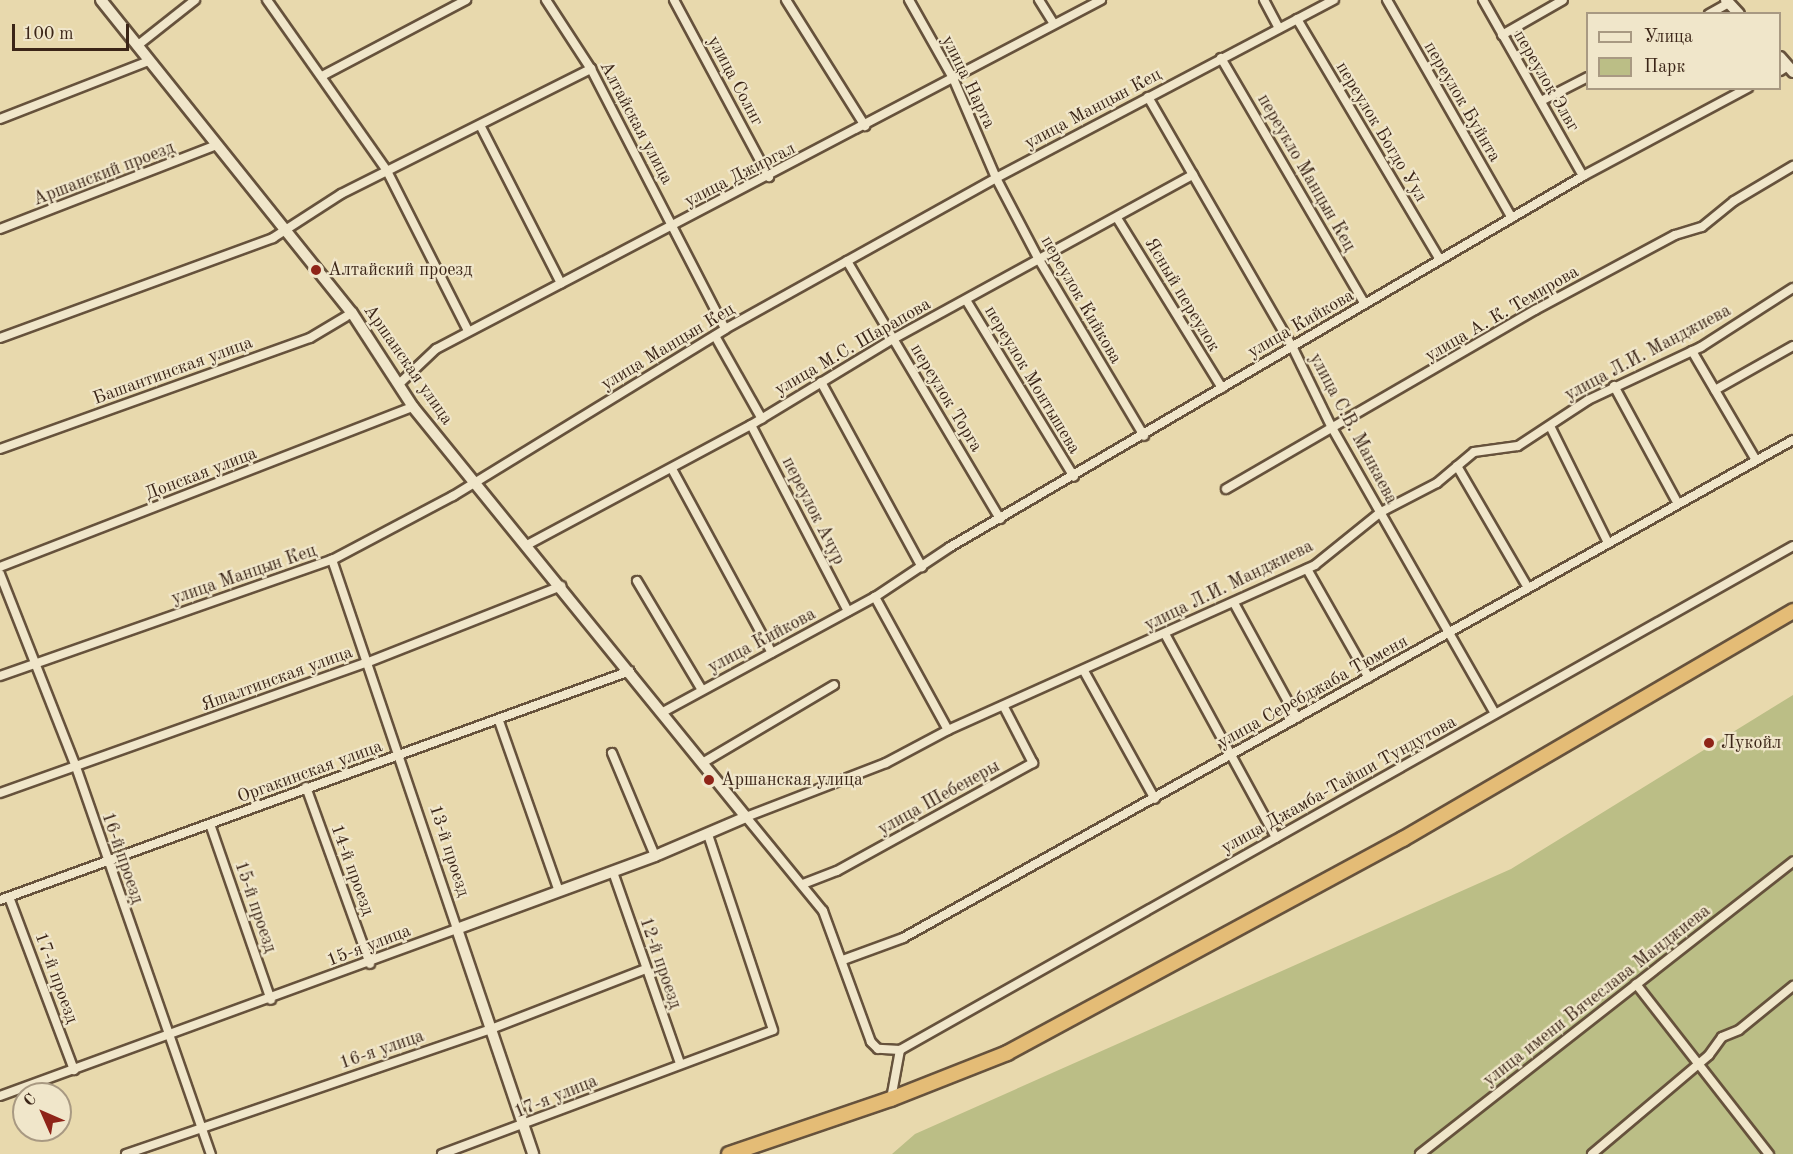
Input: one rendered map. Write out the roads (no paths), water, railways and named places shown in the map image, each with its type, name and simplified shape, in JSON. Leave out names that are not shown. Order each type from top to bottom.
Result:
[{"type":"highway","points":[[729,1154],[891,1099],[1007,1053],[1403,838],[1793,611]]},
{"type":"street","name":"Аршанская улица","points":[[101,0],[352,313],[413,407],[803,884],[823,911],[872,1042],[878,1049],[900,1050]]},
{"type":"street","points":[[137,46],[195,0]]},
{"type":"street","points":[[267,0],[387,171],[468,331]]},
{"type":"street","points":[[322,76],[466,0]]},
{"type":"street","name":"Алтайская улица","points":[[546,0],[591,69],[674,225],[725,329]]},
{"type":"street","name":"улица Солнг","points":[[674,0],[769,177]]},
{"type":"street","points":[[786,0],[865,126]]},
{"type":"street","name":"улица Нарта","points":[[909,0],[953,78],[996,178]]},
{"type":"street","points":[[1039,0],[1054,24]]},
{"type":"street","name":"улица Джиргал","points":[[399,384],[436,349],[468,331],[769,177],[1101,0]]},
{"type":"street","points":[[1264,0],[1279,28]]},
{"type":"street","name":"улица Манцын Кец","points":[[0,676],[332,560],[474,482],[725,329],[996,178],[1334,0]]},
{"type":"street","name":"переулок Буйнта","points":[[1387,0],[1512,218]]},
{"type":"street","name":"переулок Элвг","points":[[1484,0],[1583,176]]},
{"type":"street","points":[[1502,35],[1563,0]]},
{"type":"street","points":[[1712,12],[1728,2]]},
{"type":"street","name":"переулок Богдо Уул","points":[[1297,19],[1440,260]]},
{"type":"street","name":"переукло Манцын Кец","points":[[1221,58],[1365,304]]},
{"type":"street","points":[[0,119],[148,61]]},
{"type":"street","points":[[0,338],[273,238],[286,228],[387,171],[591,69]]},
{"type":"street","points":[[1541,101],[1586,78]]},
{"type":"street","name":"улица Кийкова","points":[[663,712],[875,597],[1000,519],[1583,176],[1744,90]]},
{"type":"street","name":"улица С.В. Манкаева","points":[[1148,97],[1292,346],[1331,426],[1495,714]]},
{"type":"street","points":[[480,125],[561,283]]},
{"type":"street","name":"Аршанский проезд","points":[[0,229],[217,145]]},
{"type":"street","name":"улица А. К. Темирова","points":[[1226,489],[1331,426],[1675,235],[1702,227],[1734,201],[1793,167]]},
{"type":"street","name":"улица М.С. Шарапова","points":[[527,545],[752,425],[893,339],[1193,175]]},
{"type":"street","name":"переулок Кийкова","points":[[996,178],[1038,258],[1144,436]]},
{"type":"street","name":"Ясный переулок","points":[[1117,218],[1222,388]]},
{"type":"street","name":"переулок Торга","points":[[847,261],[1000,519]]},
{"type":"street","name":"улица Л.И. Манджиева","points":[[746,817],[886,763],[948,730],[1004,708],[1307,569],[1381,512],[1437,483],[1474,452],[1518,446],[1614,386],[1692,351],[1793,288]]},
{"type":"street","name":"переулок Монтышева","points":[[966,300],[1074,477]]},
{"type":"street","name":"Башантинская улица","points":[[0,449],[310,338],[352,313]]},
{"type":"street","points":[[715,336],[762,419]]},
{"type":"street","points":[[1715,390],[1793,346]]},
{"type":"street","points":[[1692,351],[1756,460]]},
{"type":"street","points":[[821,382],[922,567]]},
{"type":"street","points":[[1614,386],[1678,504]]},
{"type":"street","name":"Донская улица","points":[[0,567],[413,407]]},
{"type":"street","name":"переулок Ачур","points":[[752,425],[848,611]]},
{"type":"street","points":[[1550,426],[1608,543]]},
{"type":"street","name":"улица Серебджаба Тюменя","points":[[843,960],[903,938],[1793,440]]},
{"type":"street","points":[[1457,466],[1528,588]]},
{"type":"street","points":[[672,469],[772,653]]},
{"type":"street","name":"улица Джамба-Тайши Тундутова","points":[[900,1050],[1793,546]]},
{"type":"street","name":"13-й проезд","points":[[332,560],[533,1154]]},
{"type":"street","points":[[1307,569],[1370,678]]},
{"type":"street","name":"16-й проезд","points":[[0,574],[75,767],[211,1154]]},
{"type":"street","points":[[637,581],[702,690]]},
{"type":"street","name":"Яшалтинская улица","points":[[0,793],[366,663],[561,586]]},
{"type":"street","points":[[875,597],[948,730]]},
{"type":"street","points":[[1234,603],[1297,718]]},
{"type":"street","points":[[1165,634],[1276,838]]},
{"type":"street","name":"Оргакинская улица","points":[[0,900],[306,787],[499,721],[630,671]]},
{"type":"street","points":[[1084,671],[1155,799]]},
{"type":"street","points":[[704,762],[834,685]]},
{"type":"street","name":"улица Шебенеры","points":[[803,884],[837,871],[1033,763],[1004,708]]},
{"type":"street","points":[[499,721],[559,891]]},
{"type":"street","points":[[612,753],[656,856]]},
{"type":"street","name":"14-й проезд","points":[[306,787],[370,964]]},
{"type":"street","name":"15-я улица","points":[[0,1096],[370,964],[457,929],[656,856],[746,817]]},
{"type":"street","name":"15-й проезд","points":[[210,824],[271,1000]]},
{"type":"street","points":[[680,1063],[773,1030],[708,835]]},
{"type":"street","name":"улица имени Вячеслава Манджиева","points":[[1420,1154],[1793,862]]},
{"type":"street","name":"12-й проезд","points":[[613,872],[680,1063]]},
{"type":"street","name":"17-й проезд","points":[[9,897],[74,1070]]},
{"type":"street","name":"16-я улица","points":[[126,1154],[491,1029],[646,969]]},
{"type":"street","points":[[1636,984],[1769,1154]]},
{"type":"street","points":[[1592,1154],[1698,1064],[1722,1036],[1739,1030],[1793,986]]},
{"type":"street","points":[[891,1099],[900,1050]]},
{"type":"street","name":"17-я улица","points":[[442,1154],[524,1126],[680,1063]]},
{"type":"place","name":"Алтайский проезд","points":[[316,270]]},
{"type":"place","name":"Лукойл","points":[[1709,743]]},
{"type":"place","name":"Аршанская улица","points":[[709,780]]}]
